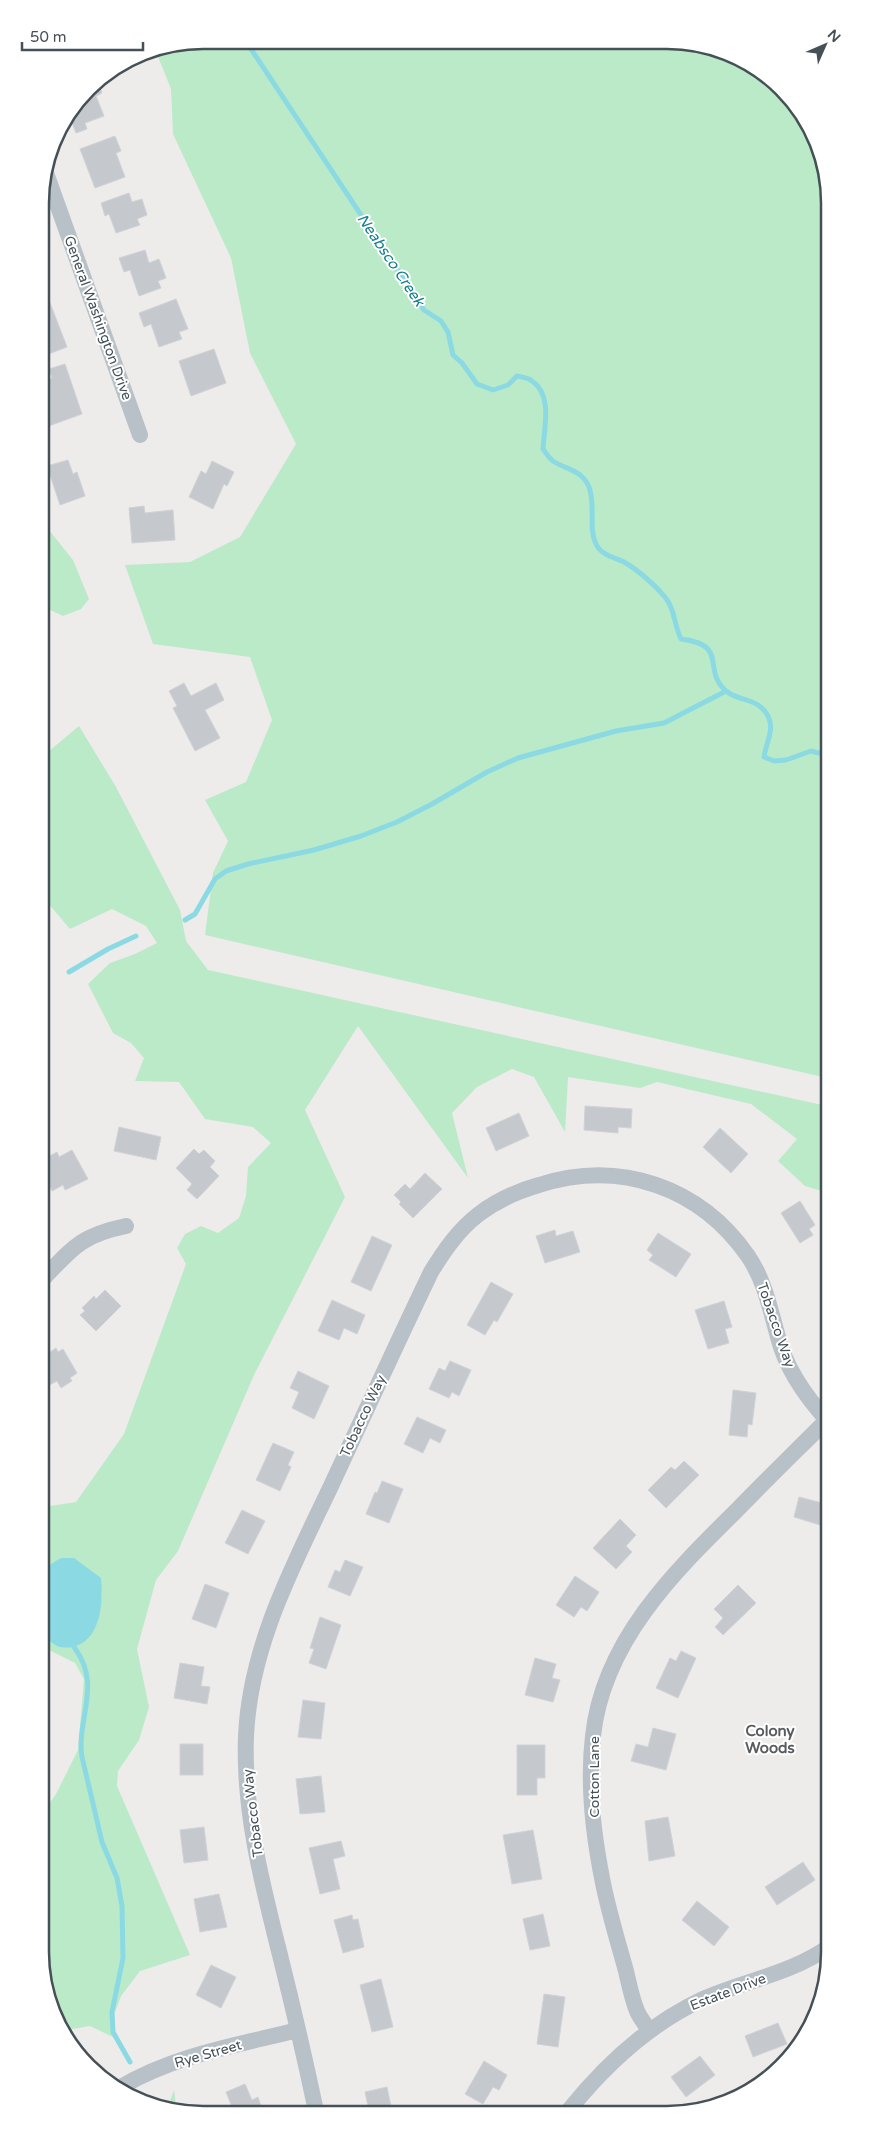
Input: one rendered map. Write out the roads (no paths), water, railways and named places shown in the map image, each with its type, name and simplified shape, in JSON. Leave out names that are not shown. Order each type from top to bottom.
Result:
[{"type":"street","name":"General Washington Drive","points":[[50,185],[140,435]]},
{"type":"street","name":"Tobacco Way","points":[[315,2106],[262,1885],[253,1831],[246,1766],[246,1736],[250,1696],[260,1650],[282,1590],[431,1272],[445,1249],[479,1214],[524,1189],[552,1180],[575,1176],[602,1175],[628,1177],[653,1183],[677,1193],[699,1206],[719,1222],[750,1258],[764,1287],[778,1339],[788,1364],[801,1387],[821,1411]]},
{"type":"street","points":[[49,1273],[82,1240],[105,1230],[126,1226]]},
{"type":"street","name":"Cotton Lane","points":[[649,2030],[637,2010],[609,1911],[596,1848],[591,1807],[591,1766],[593,1734],[600,1702],[610,1671],[628,1636],[674,1573],[821,1427]]},
{"type":"street","name":"Estate Drive","points":[[572,2106],[591,2083],[613,2061],[649,2030],[674,2014],[704,1999],[791,1968],[821,1951]]},
{"type":"street","name":"Rye Street","points":[[126,2085],[172,2063],[190,2057],[298,2030]]},
{"type":"water","points":[[61,1558],[74,1558],[101,1578],[101,1607],[96,1627],[85,1641],[76,1646],[57,1646],[49,1640],[49,1566]]},
{"type":"waterway","name":"Neabsco Creek","points":[[251,49],[424,310],[441,321],[448,332],[453,355],[462,363],[477,384],[493,390],[508,385],[517,376],[527,378],[539,387],[543,395],[546,412],[543,449],[553,461],[578,474],[586,481],[591,494],[593,531],[598,548],[635,569],[661,592],[671,607],[681,639],[696,642],[710,652],[715,674],[719,683],[726,691],[754,703],[764,710],[771,726],[764,757],[774,761],[786,760],[811,751],[821,754]]},
{"type":"waterway","points":[[185,920],[195,914],[215,879],[226,871],[248,864],[314,850],[361,836],[397,822],[487,772],[518,758],[616,731],[664,723],[726,691]]},
{"type":"waterway","points":[[69,972],[108,949],[136,936]]},
{"type":"waterway","points":[[74,1647],[87,1675],[88,1688],[82,1729],[82,1757],[102,1842],[117,1878],[122,1906],[123,1958],[112,2012],[113,2032],[130,2062]]},
{"type":"district","name":"Colony Woods","points":[[770,1740]]}]
